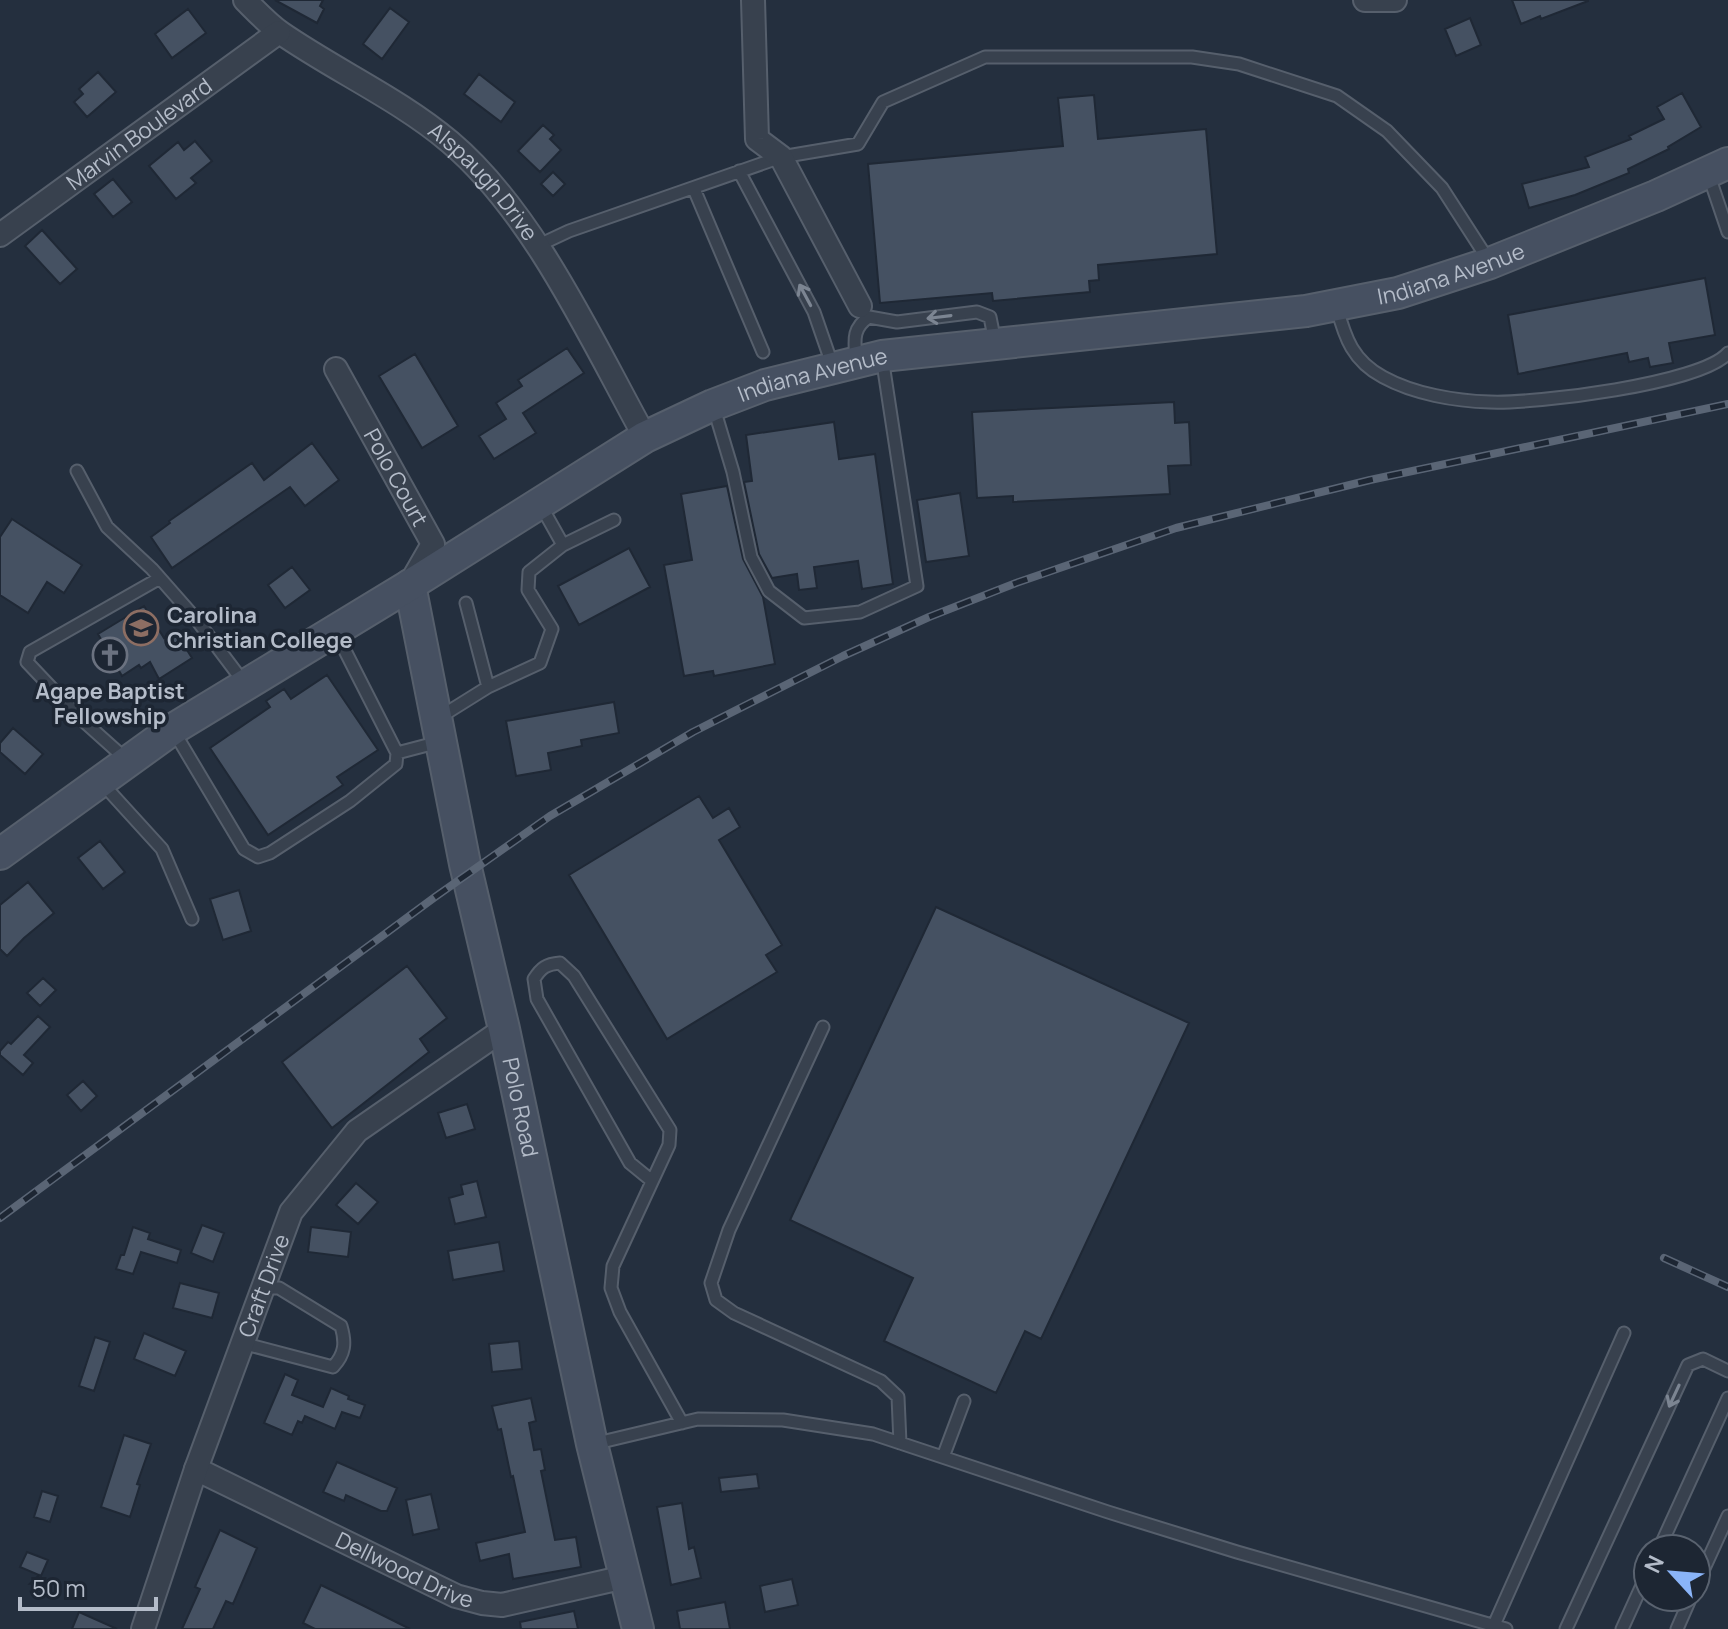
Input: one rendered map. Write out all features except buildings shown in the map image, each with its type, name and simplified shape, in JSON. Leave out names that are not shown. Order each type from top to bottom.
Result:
[{"type":"main road","name":"Indiana Avenue","points":[[0,854],[173,729],[645,437],[713,405],[765,385],[857,362],[995,343],[1306,311],[1398,293],[1490,263],[1718,168]]},
{"type":"main road","name":"Polo Road","points":[[410,585],[465,864],[504,1029],[592,1444],[638,1629]]},
{"type":"street","name":"Alspaugh Drive","points":[[245,0],[279,32],[405,110],[451,143],[480,171],[507,202],[537,246],[645,437]]},
{"type":"street","points":[[753,0],[757,139],[781,157],[860,306]]},
{"type":"street","points":[[1365,0],[1395,0]]},
{"type":"street","name":"Marvin Boulevard","points":[[0,235],[279,32]]},
{"type":"street","name":"Polo Court","points":[[336,369],[433,544],[410,585]]},
{"type":"street","name":"Craft Drive","points":[[143,1629],[196,1469],[291,1212],[357,1131],[504,1029]]},
{"type":"street","name":"Dellwood Drive","points":[[196,1469],[456,1596],[482,1603],[502,1605],[625,1577]]},
{"type":"lane","points":[[537,246],[569,231],[781,157],[858,144],[883,102],[985,57],[1192,57],[1239,64],[1337,96],[1362,113],[1387,131],[1442,188],[1490,263]]},
{"type":"lane","points":[[1718,168],[1728,232]]},
{"type":"lane","points":[[739,171],[814,312],[857,362]]},
{"type":"lane","points":[[694,189],[763,352]]},
{"type":"lane","points":[[1336,305],[1345,339],[1357,356],[1383,377],[1435,395],[1488,402],[1577,396],[1634,386],[1686,373],[1716,362],[1728,353]]},
{"type":"lane","points":[[713,405],[733,472],[751,557],[769,591],[804,618],[860,612],[917,586],[857,362],[855,331],[859,323],[869,317],[897,322],[977,312],[990,317],[995,343]]},
{"type":"lane","points":[[77,471],[107,527],[160,578],[246,685]]},
{"type":"lane","points":[[540,504],[563,545]]},
{"type":"lane","points":[[397,753],[438,731],[488,687],[540,663],[552,629],[528,590],[529,572],[563,545],[614,520]]},
{"type":"lane","points":[[128,761],[80,718],[27,662],[30,652],[160,578]]},
{"type":"lane","points":[[466,603],[488,687]]},
{"type":"lane","points":[[173,729],[244,849],[258,857],[270,853],[350,801],[396,764],[397,753],[335,631]]},
{"type":"lane","points":[[100,781],[162,849],[192,919]]},
{"type":"lane","points":[[652,1181],[630,1163],[537,999],[534,979],[541,968],[549,963],[560,963],[574,976],[670,1130],[669,1145],[613,1266],[611,1288],[620,1312],[682,1423]]},
{"type":"lane","points":[[823,1027],[729,1230],[711,1283],[716,1300],[734,1313],[881,1381],[898,1397],[900,1443]]},
{"type":"lane","points":[[242,1343],[333,1367],[341,1358],[344,1347],[341,1326],[279,1288],[263,1288]]},
{"type":"lane","points":[[592,1444],[698,1419],[783,1420],[873,1434],[1237,1552],[1500,1627],[1624,1333]]},
{"type":"lane","points":[[1566,1629],[1688,1365],[1703,1359],[1728,1371]]},
{"type":"lane","points":[[1666,1533],[1728,1398]]},
{"type":"lane","points":[[943,1457],[964,1401]]},
{"type":"lane","points":[[1712,1551],[1728,1516]]},
{"type":"lane","points":[[1622,1629],[1632,1607]]},
{"type":"railway","points":[[0,1218],[435,897],[550,816],[693,732],[843,656],[929,617],[1016,583],[1176,528],[1370,480],[1728,404]]},
{"type":"railway","points":[[1664,1258],[1728,1287]]},
{"type":"place","name":"Carolina Christian College","points":[[141,628]]},
{"type":"place","name":"Agape Baptist Fellowship","points":[[110,655]]}]
